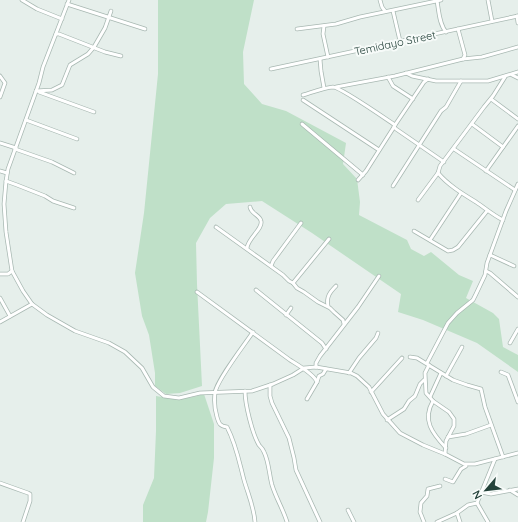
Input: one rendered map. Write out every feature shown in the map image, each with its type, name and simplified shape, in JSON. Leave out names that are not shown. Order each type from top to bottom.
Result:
[{"type":"street","points":[[22,0],[37,9],[62,19]]},
{"type":"street","points":[[380,0],[385,11]]},
{"type":"street","points":[[297,29],[324,26],[426,1],[432,2],[439,0],[440,18],[446,32]]},
{"type":"street","points":[[488,0],[492,21]]},
{"type":"street","points":[[145,29],[68,2],[57,34],[43,67],[37,91],[15,149],[6,181],[4,233],[12,271],[19,285],[32,304],[47,315],[75,331],[118,347],[138,363],[150,383],[164,396],[178,398],[200,393],[252,391],[270,386],[304,368],[316,367],[349,373],[362,380],[371,392],[387,420],[400,433],[466,465],[518,453]]},
{"type":"street","points":[[393,10],[400,41]]},
{"type":"street","points":[[37,91],[52,90],[62,85],[70,65],[88,54],[94,47],[105,28],[111,12]]},
{"type":"street","points":[[517,16],[518,22]]},
{"type":"street","name":"Temidayo Street","points":[[271,69],[517,16]]},
{"type":"street","points":[[324,26],[323,34],[328,57]]},
{"type":"street","points":[[458,29],[465,55],[463,59]]},
{"type":"street","points":[[57,34],[105,52],[121,56]]},
{"type":"street","points":[[303,95],[313,93],[324,88],[388,77],[463,59],[482,57],[518,47]]},
{"type":"street","points":[[320,59],[324,88]]},
{"type":"street","points":[[406,73],[436,81],[488,81],[518,72]]},
{"type":"street","points":[[512,75],[518,78]]},
{"type":"street","points":[[0,76],[5,83],[0,97]]},
{"type":"street","points":[[388,77],[393,86],[413,99]]},
{"type":"street","points":[[418,200],[491,99],[505,77]]},
{"type":"street","points":[[358,180],[387,140],[389,133],[424,82],[428,79]]},
{"type":"street","points":[[393,186],[441,111],[446,107],[461,81]]},
{"type":"street","points":[[336,87],[444,162]]},
{"type":"street","points":[[37,91],[94,112]]},
{"type":"street","points":[[491,99],[518,119]]},
{"type":"street","points":[[303,100],[379,150]]},
{"type":"street","points":[[26,120],[78,139]]},
{"type":"street","points":[[302,124],[363,175]]},
{"type":"street","points":[[472,124],[502,147]]},
{"type":"street","points":[[486,171],[518,126]]},
{"type":"street","points":[[0,143],[52,162],[74,173]]},
{"type":"street","points":[[454,149],[515,190]]},
{"type":"street","points":[[0,171],[7,174]]},
{"type":"street","points":[[438,173],[461,193],[503,220]]},
{"type":"street","points":[[6,181],[46,196],[53,201],[74,208]]},
{"type":"street","points":[[445,454],[448,437],[454,426],[454,419],[449,412],[433,401],[425,391],[425,373],[448,323],[457,313],[473,300],[486,271],[490,255],[518,184]]},
{"type":"street","points":[[430,240],[461,193]]},
{"type":"street","points":[[246,248],[247,244],[261,227],[262,222],[260,218],[251,211],[250,207]]},
{"type":"street","points":[[414,231],[448,251],[453,250],[458,247],[487,211]]},
{"type":"street","points":[[271,266],[273,261],[301,223]]},
{"type":"street","points":[[216,227],[271,266],[312,299],[328,306],[343,320],[344,324]]},
{"type":"street","points":[[293,283],[330,239]]},
{"type":"street","points":[[490,255],[514,266]]},
{"type":"street","points":[[0,274],[8,274],[12,271]]},
{"type":"street","points":[[486,271],[518,297]]},
{"type":"street","points":[[316,367],[318,359],[339,333],[379,276]]},
{"type":"street","points":[[328,306],[327,302],[329,294],[336,286]]},
{"type":"street","points":[[256,290],[323,344],[326,349]]},
{"type":"street","points":[[197,292],[290,360],[304,368],[308,374],[318,382]]},
{"type":"street","points":[[0,298],[10,316]]},
{"type":"street","points":[[0,322],[32,304]]},
{"type":"street","points":[[286,315],[291,308]]},
{"type":"street","points":[[510,343],[518,329]]},
{"type":"street","points":[[253,332],[219,382],[215,392],[219,424],[227,427],[233,439],[244,482],[252,504],[255,522]]},
{"type":"street","points":[[349,373],[359,358],[376,338],[378,333]]},
{"type":"street","points":[[446,376],[462,347]]},
{"type":"street","points":[[410,357],[417,358],[457,382],[481,389],[485,407],[503,457]]},
{"type":"street","points":[[371,392],[402,358]]},
{"type":"street","points":[[307,399],[318,382],[319,376],[323,374],[326,369]]},
{"type":"street","points":[[501,372],[508,375],[518,402]]},
{"type":"street","points":[[430,397],[441,373]]},
{"type":"street","points":[[387,420],[404,409],[409,401],[415,396],[420,384],[424,380]]},
{"type":"street","points":[[270,386],[270,396],[288,438],[296,470],[320,522]]},
{"type":"street","points":[[245,391],[245,402],[252,428],[264,451],[268,462],[269,475],[272,485],[284,511],[287,522]]},
{"type":"street","points":[[433,401],[428,413],[429,424],[446,448]]},
{"type":"street","points":[[448,437],[466,434],[491,425]]},
{"type":"street","points":[[477,503],[495,459]]},
{"type":"street","points":[[445,479],[453,482],[466,465]]},
{"type":"street","points":[[0,483],[30,494],[30,501],[23,522]]},
{"type":"street","points":[[424,522],[420,512],[421,503],[428,496],[428,489],[440,486]]},
{"type":"street","points":[[481,492],[491,494],[518,488]]},
{"type":"street","points":[[510,490],[518,495]]},
{"type":"street","points":[[438,522],[468,506],[477,503]]},
{"type":"street","points":[[477,503],[488,522]]},
{"type":"street","points":[[348,510],[354,522]]},
{"type":"street","points":[[457,513],[460,522]]},
{"type":"green space","points":[[158,0],[254,0],[243,52],[244,84],[262,104],[286,111],[346,143],[343,164],[357,179],[360,202],[359,215],[407,240],[411,249],[424,256],[431,252],[459,275],[473,281],[466,298],[493,313],[499,319],[503,347],[518,355],[518,372],[477,343],[423,320],[398,312],[401,294],[312,233],[262,201],[226,204],[210,218],[196,243],[202,386],[180,393],[166,394],[155,386],[155,373],[149,335],[142,316],[135,273],[144,213],[158,74]]},
{"type":"green space","points":[[204,394],[214,424],[214,458],[206,522],[143,522],[143,505],[154,478],[156,396],[180,398]]}]
